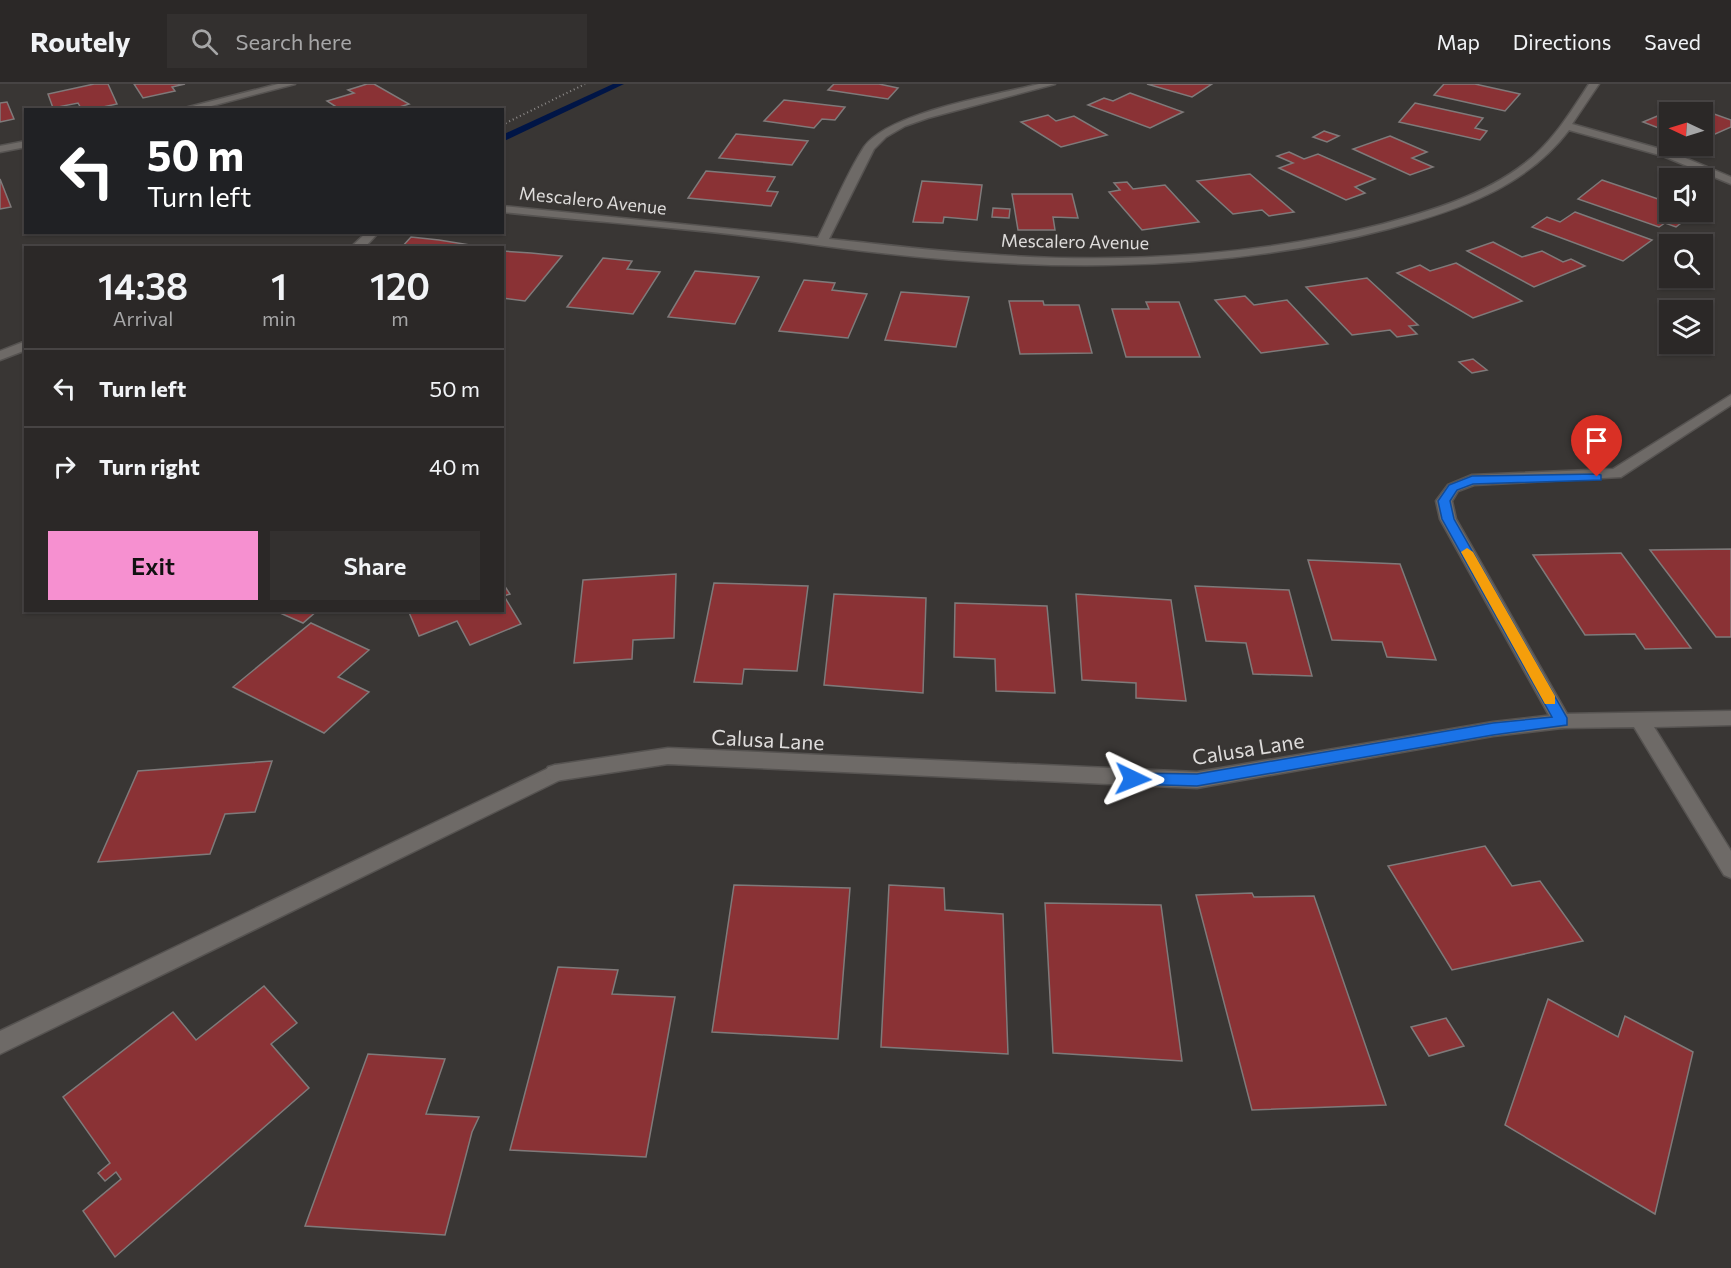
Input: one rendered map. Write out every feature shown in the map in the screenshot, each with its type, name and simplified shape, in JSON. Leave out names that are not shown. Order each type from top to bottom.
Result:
[{"type":"street","points":[[190,108],[290,84]]},
{"type":"street","points":[[822,242],[869,147],[882,135],[901,124],[925,116],[1050,84]]},
{"type":"street","name":"Mescalero Avenue","points":[[504,209],[983,258],[1061,262],[1146,261],[1230,255],[1304,245],[1372,231],[1434,213],[1487,191],[1525,168],[1550,147],[1567,126],[1594,84]]},
{"type":"street","points":[[1567,126],[1667,154],[1731,181]]},
{"type":"street","points":[[0,149],[24,144]]},
{"type":"street","points":[[358,246],[372,234]]},
{"type":"street","points":[[0,356],[24,346]]},
{"type":"street","points":[[1562,722],[1448,519],[1444,501],[1453,488],[1472,480],[1616,474],[1731,399]]},
{"type":"street","name":"Calusa Lane","points":[[0,1043],[555,773],[668,756],[1197,780],[1493,729],[1562,722],[1731,718]]},
{"type":"street","points":[[1639,719],[1731,869]]},
{"type":"path","points":[[504,124],[585,84]]},
{"type":"building","points":[[94,84],[108,84],[117,104],[98,108],[81,108],[78,103],[53,108],[48,94]]},
{"type":"building","points":[[134,84],[185,84],[172,87],[175,91],[143,98]]},
{"type":"building","points":[[374,84],[409,104],[396,108],[338,108],[327,101],[354,93],[348,90]]},
{"type":"building","points":[[834,84],[879,84],[898,88],[888,99],[828,90]]},
{"type":"building","points":[[1147,84],[1212,84],[1192,97]]},
{"type":"building","points":[[1444,84],[1475,84],[1520,94],[1505,111],[1434,95]]},
{"type":"building","points":[[1130,93],[1183,112],[1150,128],[1088,105],[1104,98],[1113,101]]},
{"type":"building","points":[[784,100],[845,107],[835,120],[822,119],[814,128],[764,121]]},
{"type":"building","points":[[7,102],[14,119],[0,122],[0,103]]},
{"type":"building","points":[[1415,103],[1483,118],[1475,128],[1487,131],[1480,140],[1399,122]]},
{"type":"building","points":[[1713,114],[1731,120],[1731,127],[1713,135]]},
{"type":"building","points":[[1048,115],[1056,121],[1074,116],[1107,135],[1061,147],[1021,122]]},
{"type":"building","points":[[1659,115],[1659,128],[1643,122]]},
{"type":"building","points":[[1324,131],[1339,136],[1327,142],[1313,137]]},
{"type":"building","points":[[736,134],[808,141],[792,165],[719,158]]},
{"type":"building","points":[[1390,136],[1427,152],[1412,158],[1433,167],[1410,175],[1353,149]]},
{"type":"building","points":[[1289,152],[1304,159],[1318,154],[1375,179],[1355,187],[1365,193],[1346,200],[1279,168],[1293,163],[1277,156]]},
{"type":"building","points":[[706,171],[775,177],[767,191],[778,192],[771,206],[688,198]]},
{"type":"building","points":[[1250,174],[1294,212],[1269,216],[1262,210],[1233,214],[1197,181]]},
{"type":"building","points":[[0,179],[11,207],[0,209]]},
{"type":"building","points":[[1602,180],[1659,199],[1659,222],[1681,223],[1676,227],[1665,223],[1659,227],[1578,199]]},
{"type":"building","points":[[922,181],[982,185],[977,220],[944,217],[943,223],[913,222]]},
{"type":"building","points":[[1127,182],[1133,189],[1165,185],[1199,222],[1142,230],[1109,192],[1120,190],[1114,183]]},
{"type":"building","points":[[1012,194],[1072,194],[1078,218],[1053,217],[1055,230],[1018,230]]},
{"type":"building","points":[[993,208],[1010,209],[1009,218],[992,217]]},
{"type":"building","points":[[1575,212],[1652,240],[1623,261],[1532,227],[1547,217],[1560,222]]},
{"type":"building","points":[[411,237],[470,245],[469,246],[403,246]]},
{"type":"building","points":[[1493,242],[1522,257],[1542,251],[1563,262],[1571,259],[1585,266],[1534,287],[1467,251]]},
{"type":"building","points":[[504,251],[562,256],[525,301],[504,298]]},
{"type":"building","points":[[603,258],[632,261],[627,269],[660,272],[633,314],[567,307]]},
{"type":"building","points":[[1456,263],[1522,301],[1473,318],[1397,273],[1420,265],[1430,271]]},
{"type":"building","points":[[695,271],[759,277],[735,324],[668,317]]},
{"type":"building","points":[[1367,278],[1418,325],[1409,326],[1417,334],[1397,337],[1390,330],[1352,335],[1306,287]]},
{"type":"building","points":[[804,280],[835,283],[832,290],[867,294],[848,338],[779,331]]},
{"type":"building","points":[[901,292],[969,297],[956,347],[885,340]]},
{"type":"building","points":[[1245,296],[1254,305],[1287,300],[1328,344],[1261,353],[1215,300]]},
{"type":"building","points":[[1009,301],[1043,301],[1044,305],[1079,305],[1092,353],[1020,354]]},
{"type":"building","points":[[1146,302],[1179,302],[1200,357],[1126,357],[1112,309],[1149,309]]},
{"type":"building","points":[[1473,359],[1487,370],[1472,373],[1459,362]]},
{"type":"building","points":[[1731,549],[1731,637],[1716,637],[1650,550]]},
{"type":"building","points":[[1621,553],[1691,648],[1645,649],[1635,634],[1585,635],[1533,555]]},
{"type":"building","points":[[1308,560],[1400,564],[1436,660],[1387,657],[1382,642],[1332,640]]},
{"type":"building","points":[[676,574],[674,638],[633,640],[632,659],[574,663],[583,580]]},
{"type":"building","points":[[714,583],[808,586],[797,671],[744,669],[742,684],[694,682]]},
{"type":"building","points":[[504,585],[510,594],[504,596]]},
{"type":"building","points":[[1195,586],[1289,590],[1312,676],[1253,674],[1246,643],[1206,641]]},
{"type":"building","points":[[834,594],[926,598],[923,693],[824,685]]},
{"type":"building","points":[[1076,594],[1171,600],[1186,701],[1136,698],[1136,683],[1082,680]]},
{"type":"building","points":[[504,596],[521,624],[470,645],[457,621],[419,636],[409,612],[504,612]]},
{"type":"building","points":[[955,603],[1047,606],[1055,693],[996,691],[995,659],[954,657]]},
{"type":"building","points":[[281,612],[316,612],[303,623]]},
{"type":"building","points":[[311,623],[369,650],[338,677],[369,692],[324,733],[233,687]]},
{"type":"building","points":[[272,761],[255,812],[225,814],[210,854],[98,862],[138,771]]},
{"type":"building","points":[[1485,846],[1512,886],[1540,881],[1583,941],[1452,970],[1388,866]]},
{"type":"building","points":[[734,885],[850,888],[838,1039],[712,1032]]},
{"type":"building","points":[[889,885],[944,888],[945,910],[1003,914],[1008,1054],[881,1047]]},
{"type":"building","points":[[1252,893],[1254,897],[1314,896],[1386,1105],[1252,1110],[1196,895]]},
{"type":"building","points":[[1045,903],[1161,905],[1182,1061],[1053,1053]]},
{"type":"building","points":[[558,967],[618,970],[612,994],[675,997],[646,1157],[510,1150]]},
{"type":"building","points":[[264,986],[297,1023],[271,1044],[309,1088],[115,1257],[83,1211],[121,1179],[116,1172],[105,1181],[98,1173],[110,1163],[63,1097],[173,1012],[196,1040]]},
{"type":"building","points":[[1548,999],[1618,1037],[1625,1016],[1693,1052],[1655,1214],[1505,1125]]},
{"type":"building","points":[[1446,1018],[1464,1046],[1429,1056],[1411,1027]]},
{"type":"building","points":[[368,1054],[445,1059],[426,1114],[479,1117],[472,1132],[445,1235],[305,1226]]},
{"type":"waterway","points":[[504,138],[620,84]]},
{"type":"slow traffic","points":[[1467,552],[1550,700]]},
{"type":"route","points":[[1133,779],[1197,780],[1493,729],[1562,722],[1448,519],[1444,501],[1453,488],[1472,480],[1597,477]]}]
